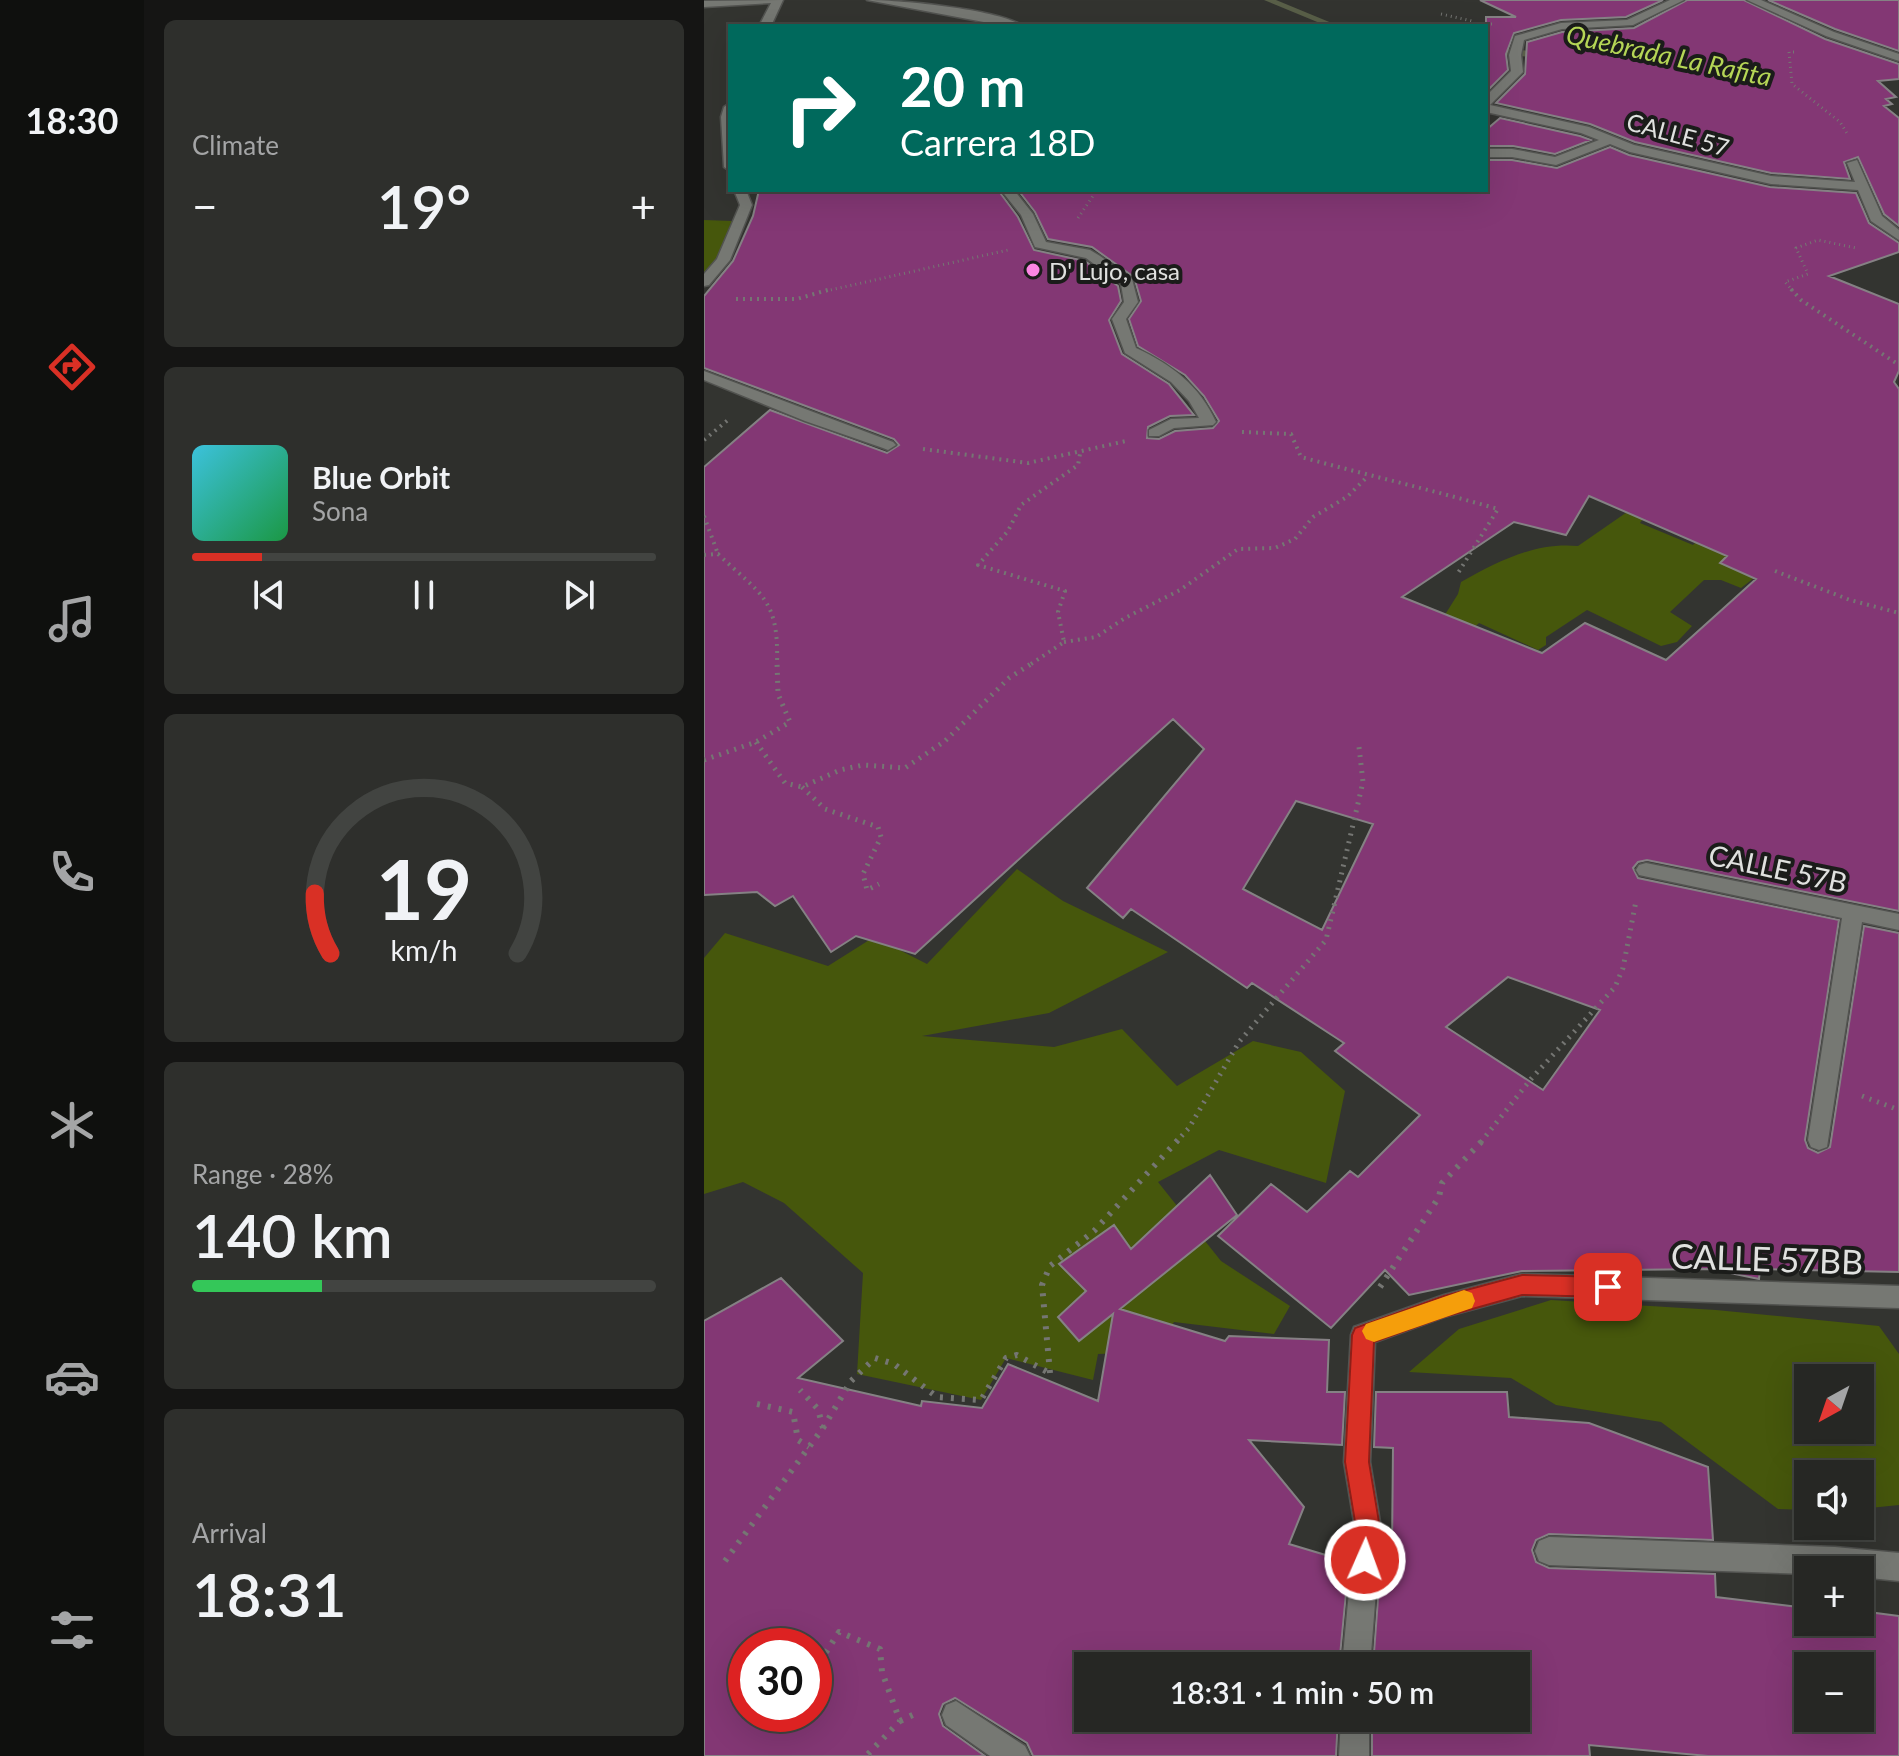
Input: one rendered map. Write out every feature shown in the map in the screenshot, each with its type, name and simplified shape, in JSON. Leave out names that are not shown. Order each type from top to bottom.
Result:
[{"type":"street","points":[[704,4],[772,0]]},
{"type":"street","points":[[766,24],[778,0]]},
{"type":"street","points":[[872,0],[1010,24]]},
{"type":"street","points":[[1488,104],[1517,72],[1515,52],[1519,38],[1561,26],[1629,23],[1679,0]]},
{"type":"street","points":[[1752,0],[1899,58]]},
{"type":"street","name":"CALLE 57","points":[[1488,106],[1585,130],[1630,148],[1771,180],[1861,186]]},
{"type":"street","points":[[728,114],[728,134]]},
{"type":"street","points":[[1488,153],[1512,153],[1556,161],[1612,139]]},
{"type":"street","points":[[1853,163],[1876,218],[1899,236]]},
{"type":"street","points":[[704,282],[723,260],[746,205],[741,192]]},
{"type":"street","points":[[1009,192],[1027,214],[1040,244],[1059,251],[1081,252],[1098,259],[1110,273],[1127,282],[1131,302],[1119,319],[1130,350],[1155,361],[1184,387],[1208,422],[1171,424],[1154,433]]},
{"type":"street","points":[[704,375],[810,418],[888,445]]},
{"type":"street","name":"CALLE 57B","points":[[1646,870],[1899,922]]},
{"type":"street","points":[[1819,1140],[1853,912]]},
{"type":"street","name":"CALLE 57BB","points":[[1363,1335],[1444,1306],[1522,1285],[1899,1297]]},
{"type":"street","points":[[1357,1652],[1368,1528],[1357,1462],[1363,1335]]},
{"type":"street","points":[[1549,1551],[1835,1561],[1899,1567]]},
{"type":"street","points":[[956,1715],[1015,1756]]},
{"type":"street","points":[[1354,1756],[1355,1732]]},
{"type":"path","points":[[1441,14],[1481,22]]},
{"type":"path","points":[[1853,163],[1862,161],[1840,122],[1792,84],[1789,52],[1866,46]]},
{"type":"path","points":[[1858,248],[1830,240],[1805,242],[1796,248],[1808,274],[1785,282],[1801,300],[1899,365]]},
{"type":"path","points":[[736,299],[807,297],[835,287],[1040,244]]},
{"type":"path","points":[[1205,414],[1226,433],[1291,434],[1301,457],[1396,479],[1498,509],[1458,573]]},
{"type":"path","points":[[888,445],[1028,463],[1080,454],[1154,433]]},
{"type":"path","points":[[1064,642],[1058,612],[1065,591],[978,565],[1008,531],[1021,505],[1078,465],[1080,454]]},
{"type":"path","points":[[802,787],[837,768],[872,763],[905,768],[945,741],[1009,678],[1064,642],[1096,637],[1125,618],[1180,590],[1238,549],[1275,548],[1295,539],[1313,517],[1347,497],[1365,479]]},
{"type":"path","points":[[704,516],[718,554],[769,604],[779,634],[776,682],[781,704],[790,722],[754,741],[785,783],[802,787],[825,809],[878,827],[881,837],[863,874],[867,890],[879,884]]},
{"type":"path","points":[[704,555],[718,554]]},
{"type":"path","points":[[1775,571],[1850,600],[1899,613]]},
{"type":"path","points":[[704,760],[756,742]]},
{"type":"path","points":[[725,1561],[823,1428],[851,1381],[875,1358],[894,1364],[937,1397],[981,1400],[1006,1358],[1017,1355],[1050,1373],[1042,1285],[1050,1266],[1094,1231],[1189,1128],[1239,1042],[1326,940],[1363,782],[1359,747]]},
{"type":"path","points":[[1363,1335],[1366,1305],[1439,1197],[1442,1183],[1492,1131],[1531,1079],[1615,987],[1623,968],[1630,924],[1646,870]]},
{"type":"path","points":[[800,1390],[818,1409],[823,1428]]},
{"type":"path","points":[[757,1404],[793,1412],[798,1440],[809,1447]]},
{"type":"path","points":[[832,1646],[839,1632],[880,1649],[882,1672],[900,1721],[866,1756]]},
{"type":"green space","points":[[704,220],[732,221],[715,262],[704,273]]},
{"type":"green space","points":[[1630,510],[1646,515],[1640,523],[1693,545],[1721,517],[1767,568],[1741,588],[1721,580],[1704,580],[1670,612],[1692,626],[1677,642],[1661,646],[1587,610],[1546,637],[1546,645],[1538,650],[1479,623],[1463,638],[1436,629],[1458,594],[1461,582],[1503,560],[1532,550],[1578,546]]},
{"type":"green space","points":[[1017,869],[1063,901],[1168,952],[1049,1013],[922,1036],[1054,1047],[1122,1029],[1177,1086],[1253,1041],[1301,1052],[1345,1091],[1326,1183],[1219,1150],[1158,1182],[1221,1261],[1290,1306],[1274,1334],[1174,1322],[1156,1352],[1098,1354],[1093,1380],[1006,1358],[981,1400],[857,1374],[863,1273],[784,1203],[743,1182],[704,1194],[704,958],[725,933],[828,966],[874,937],[927,964]]},
{"type":"green space","points":[[1551,1300],[1716,1310],[1879,1326],[1899,1354],[1899,1505],[1874,1508],[1874,1460],[1794,1460],[1794,1510],[1778,1509],[1661,1422],[1556,1405],[1511,1378],[1409,1372],[1459,1329]]},
{"type":"building","points":[[1480,0],[1663,0],[1626,17],[1561,20],[1514,33],[1506,54],[1508,70],[1488,90],[1486,17],[1516,17]]},
{"type":"building","points":[[1687,0],[1744,0],[1825,39],[1899,64],[1899,79],[1878,81],[1896,97],[1886,99],[1892,104],[1884,106],[1899,118],[1899,226],[1884,214],[1858,157],[1844,162],[1850,179],[1771,173],[1635,142],[1590,124],[1496,103],[1525,74],[1527,42],[1562,32],[1634,28]]},
{"type":"building","points":[[1768,0],[1899,0],[1899,51],[1835,29]]},
{"type":"building","points":[[1500,118],[1591,140],[1555,154],[1513,146],[1488,146],[1488,128]]},
{"type":"building","points":[[1610,147],[1629,155],[1770,187],[1856,193],[1869,223],[1899,243],[1899,252],[1829,276],[1899,304],[1899,371],[1894,382],[1899,389],[1899,911],[1647,860],[1638,862],[1633,868],[1638,878],[1839,920],[1805,1140],[1808,1148],[1818,1153],[1830,1147],[1864,926],[1899,933],[1899,1272],[1760,1269],[1759,1279],[1711,1269],[1522,1271],[1409,1295],[1385,1270],[1331,1328],[1218,1236],[1271,1184],[1307,1212],[1350,1171],[1358,1177],[1420,1115],[1335,1051],[1344,1043],[1252,983],[1247,988],[1131,909],[1123,918],[1087,888],[1204,749],[1173,719],[915,954],[856,936],[831,952],[793,896],[775,906],[757,892],[704,895],[704,467],[770,410],[887,453],[899,445],[894,439],[704,368],[704,296],[733,261],[753,216],[759,192],[999,192],[1018,217],[1034,250],[1085,261],[1118,286],[1121,301],[1109,320],[1122,354],[1169,384],[1194,415],[1170,416],[1148,427],[1147,438],[1159,439],[1175,431],[1213,428],[1219,421],[1204,396],[1185,375],[1138,346],[1129,319],[1141,301],[1134,277],[1092,247],[1048,239],[1035,212],[1020,192],[1488,192],[1488,160],[1512,160],[1557,168]],"holes":[[[1589,496],[1727,556],[1720,563],[1756,579],[1666,660],[1585,623],[1542,653],[1402,597],[1514,522],[1566,535]],[[1296,801],[1373,824],[1322,930],[1243,889]],[[1508,977],[1600,1010],[1543,1090],[1446,1027]]]},
{"type":"building","points":[[1210,1175],[1237,1215],[1120,1309],[1225,1341],[1229,1336],[1329,1340],[1327,1392],[1345,1392],[1342,1445],[1249,1440],[1304,1507],[1289,1544],[1349,1562],[1340,1652],[1074,1652],[1074,1732],[1337,1732],[1336,1756],[1033,1756],[1027,1743],[955,1698],[943,1704],[939,1714],[943,1726],[985,1756],[704,1756],[704,1321],[781,1278],[843,1341],[798,1378],[921,1406],[922,1401],[982,1408],[1008,1364],[1098,1401],[1113,1314],[1079,1341],[1058,1317],[1086,1291],[1059,1264],[1114,1225],[1131,1249]]},
{"type":"building","points":[[1376,1392],[1507,1392],[1509,1417],[1589,1423],[1708,1467],[1713,1540],[1549,1534],[1536,1540],[1532,1550],[1536,1562],[1549,1568],[1715,1574],[1716,1597],[1794,1606],[1794,1636],[1874,1636],[1874,1613],[1899,1616],[1899,1756],[1708,1756],[1589,1745],[1590,1756],[1372,1756],[1372,1732],[1530,1732],[1530,1652],[1374,1652],[1380,1572],[1390,1575],[1393,1448],[1374,1447]]},
{"type":"waterway","name":"Quebrada La Rafita","points":[[1268,0],[1330,24]]},
{"type":"waterway","name":"Quebrada La Rafita","points":[[1488,51],[1548,55]]},
{"type":"slow traffic","points":[[1374,1331],[1464,1301]]},
{"type":"place","name":"D' Lujo, casa","points":[[1033,270]]},
{"type":"route","points":[[1365,1560],[1368,1528],[1357,1462],[1363,1335],[1444,1306],[1522,1285],[1608,1287]]}]
